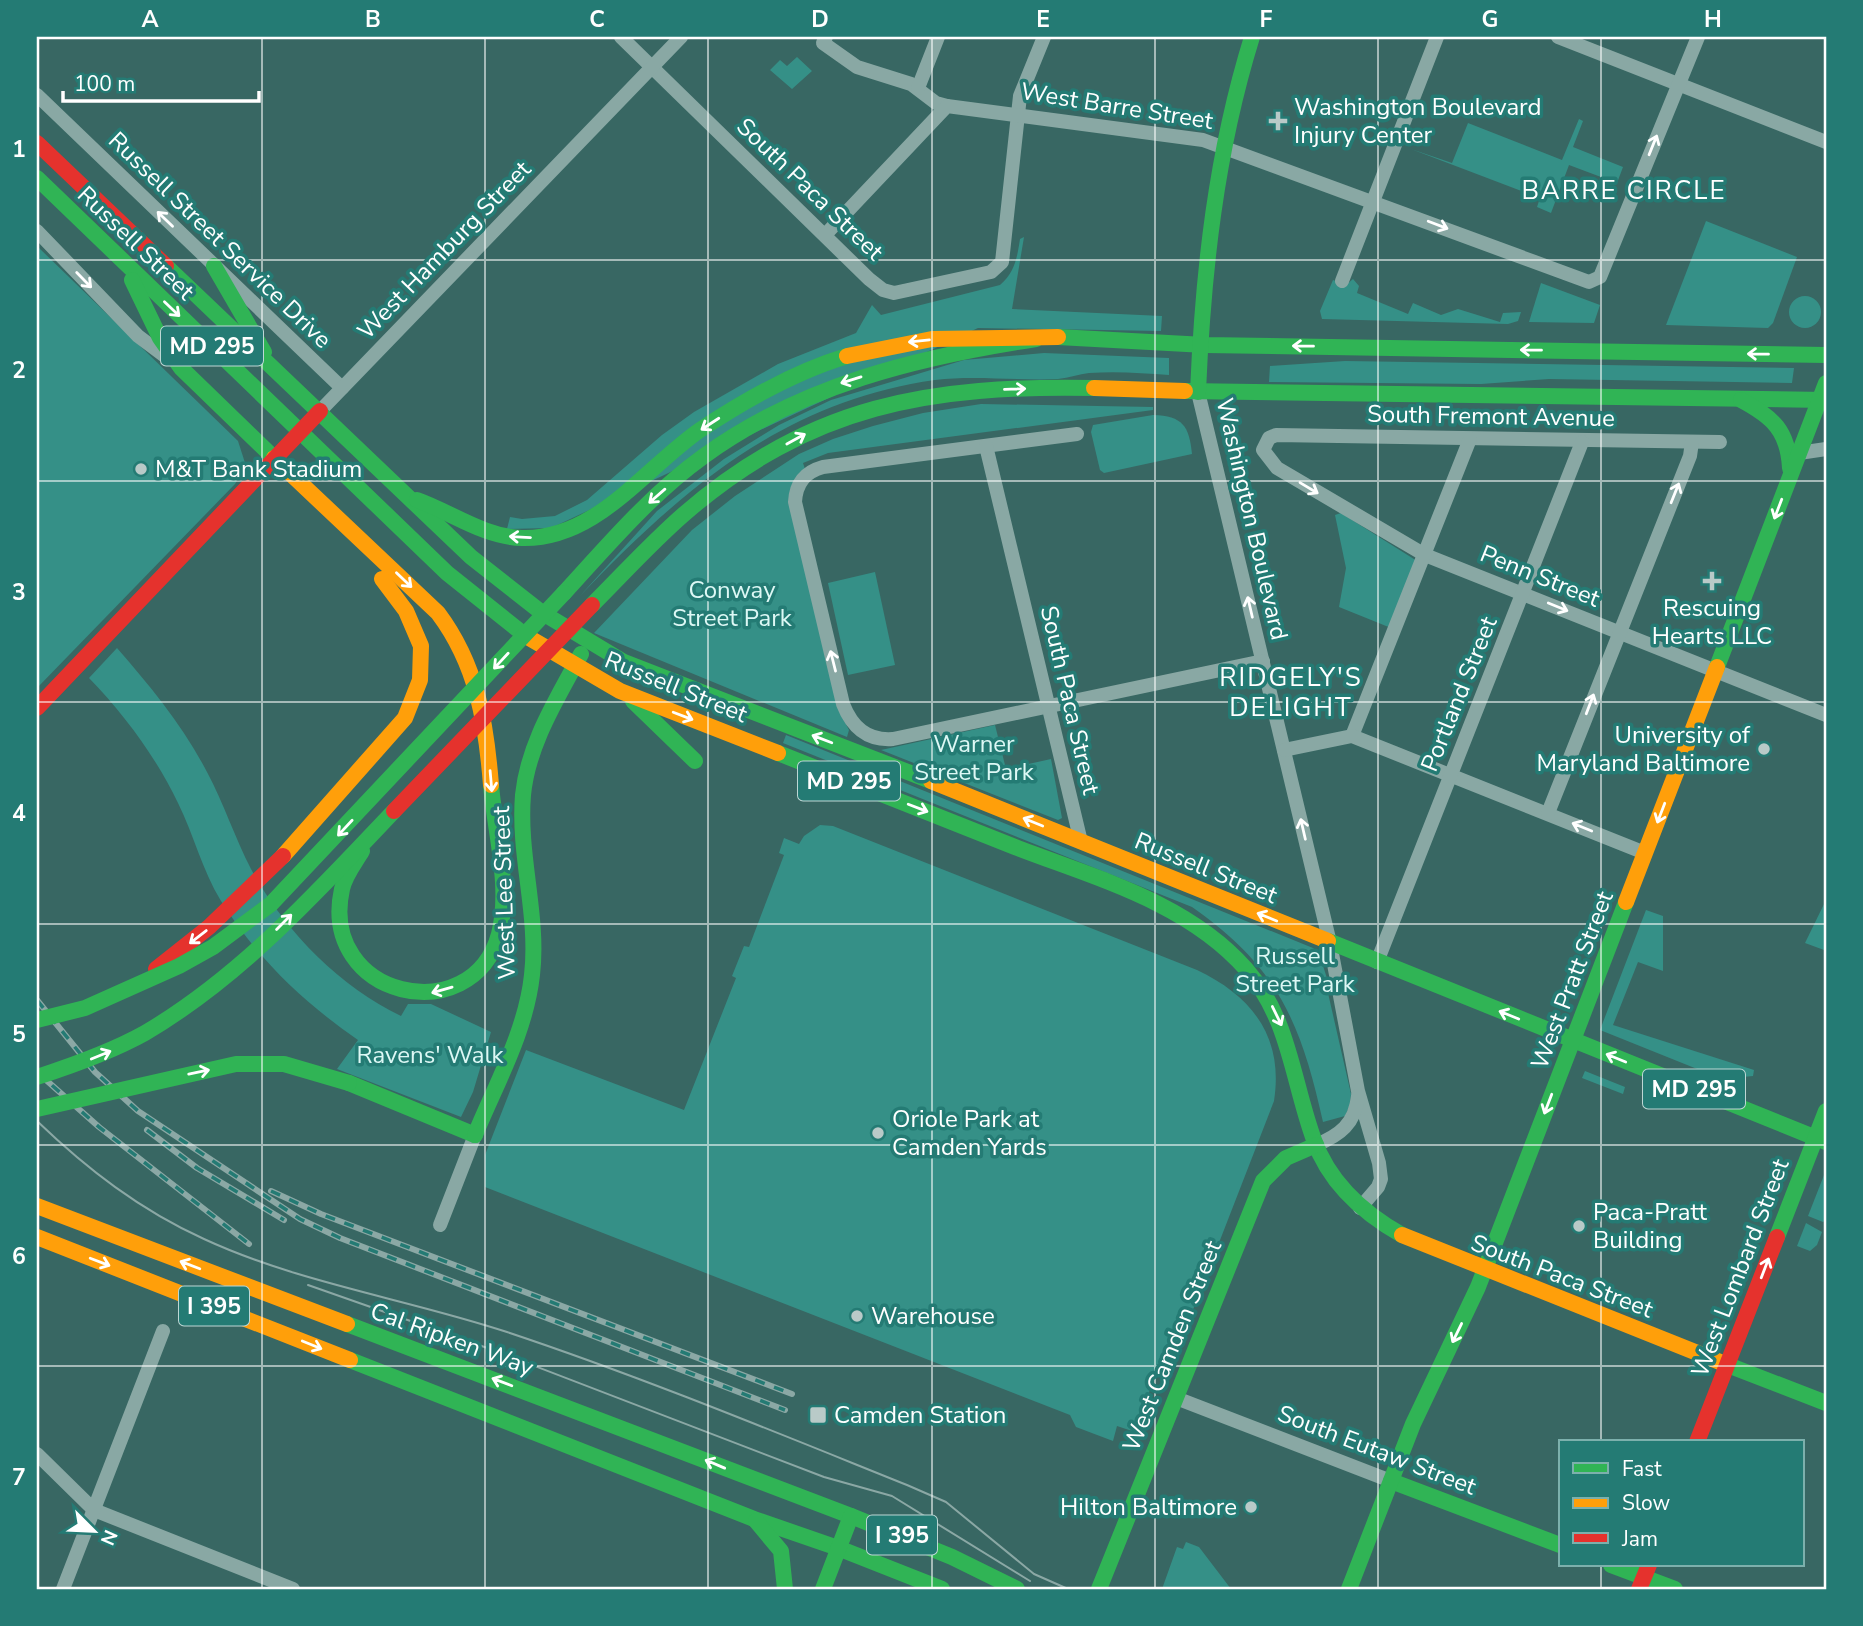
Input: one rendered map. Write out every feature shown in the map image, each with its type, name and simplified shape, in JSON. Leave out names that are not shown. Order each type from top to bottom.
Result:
[{"type":"main road","name":"Washington Boulevard","points":[[1192,391],[1223,145],[1233,97],[1252,37]]},
{"type":"main road","name":"Russell Street","points":[[37,144],[493,576],[587,642],[668,680],[1330,943]]},
{"type":"main road","name":"Russell Street","points":[[37,178],[464,588],[574,668],[620,691],[1079,871],[1166,907],[1199,926],[1239,960],[1270,1002],[1288,1043],[1316,1145]]},
{"type":"main road","points":[[123,262],[160,338],[181,368],[317,501],[439,613],[451,628],[468,660],[481,702],[502,906],[494,948],[466,979],[436,993],[401,992],[385,986],[357,964],[345,944],[338,921],[341,889],[380,826]]},
{"type":"main road","points":[[214,266],[271,367]]},
{"type":"main road","points":[[407,497],[431,504],[502,536],[537,538],[566,532],[595,519],[672,450],[711,423],[773,387],[826,363],[862,351],[908,342],[980,337],[1199,345],[1826,355]]},
{"type":"main road","points":[[37,1020],[85,1008],[179,966],[213,947],[271,904],[643,509],[703,456],[782,408],[834,385],[919,358],[1036,338]]},
{"type":"main road","name":"West Pratt Street","points":[[1349,1589],[1425,1397],[1484,1270],[1799,453],[1823,400],[1826,383]]},
{"type":"main road","points":[[37,1077],[121,1047],[200,999],[237,969],[380,826],[592,605],[698,502],[766,455],[835,420],[906,400],[956,393],[1045,388],[1823,400]]},
{"type":"main road","points":[[1739,399],[1770,416],[1787,435],[1790,477]]},
{"type":"main road","name":"West Hamburg Street","points":[[37,708],[320,411]]},
{"type":"main road","points":[[134,984],[234,906],[270,871],[397,729],[411,706],[419,680],[421,646],[418,633],[397,598],[317,501]]},
{"type":"main road","name":"West Lee Street","points":[[475,1135],[528,999],[532,974],[533,950],[523,824],[527,772],[537,740],[587,642]]},
{"type":"main road","points":[[620,691],[646,712],[680,749],[695,761]]},
{"type":"main road","name":"MD 295","points":[[1330,943],[1821,1140]]},
{"type":"main road","points":[[37,1109],[236,1064],[284,1064],[349,1083],[475,1135]]},
{"type":"main road","name":"West Lombard Street","points":[[1698,1440],[1821,1140],[1826,1111]]},
{"type":"main road","name":"South Paca Street","points":[[1316,1145],[1337,1182],[1360,1208],[1394,1234],[1826,1402]]},
{"type":"main road","name":"West Camden Street","points":[[1100,1589],[1264,1181],[1286,1158],[1316,1145]]},
{"type":"main road","name":"Cal Ripken Way","points":[[37,1206],[851,1516]]},
{"type":"main road","name":"I 395","points":[[37,1237],[942,1589]]},
{"type":"main road","name":"South Eutaw Street","points":[[1391,1481],[1559,1545]]},
{"type":"main road","points":[[823,1589],[851,1516]]},
{"type":"main road","name":"I 395","points":[[851,1516],[952,1556],[1017,1589]]},
{"type":"main road","points":[[754,1518],[777,1540],[785,1562],[785,1589]]},
{"type":"main road","points":[[1614,1566],[1675,1589]]},
{"type":"street","name":"South Paca Street","points":[[621,37],[869,279],[887,292],[934,286],[991,272],[1002,262],[1020,114]]},
{"type":"street","name":"West Hamburg Street","points":[[320,411],[681,37]]},
{"type":"street","points":[[918,88],[938,37]]},
{"type":"street","points":[[1020,114],[1020,96],[1044,37]]},
{"type":"street","points":[[1342,281],[1437,37]]},
{"type":"street","points":[[1558,37],[1826,142]]},
{"type":"street","points":[[1677,84],[1698,37]]},
{"type":"street","points":[[824,40],[857,67],[918,88],[929,99],[947,106],[825,235]]},
{"type":"street","name":"West Barre Street","points":[[947,106],[1020,114],[1223,145],[1589,282],[1600,277],[1677,84]]},
{"type":"street","name":"Russell Street Service Drive","points":[[37,95],[342,388]]},
{"type":"street","points":[[37,231],[138,336],[181,368]]},
{"type":"street","name":"Washington Boulevard","points":[[1192,391],[1263,661],[1330,943],[1358,1091],[1381,1179],[1378,1187],[1360,1208]]},
{"type":"street","points":[[1077,434],[823,467],[808,473],[801,482],[795,502],[843,704],[853,725],[875,738],[893,739],[1136,685],[1263,661]]},
{"type":"street","name":"South Fremont Avenue","points":[[1264,443],[1276,435],[1582,442],[1720,442]]},
{"type":"street","points":[[1352,736],[1470,439]]},
{"type":"street","name":"Portland Street","points":[[1377,962],[1582,442]]},
{"type":"street","points":[[1548,813],[1690,456],[1692,442]]},
{"type":"street","name":"Penn Street","points":[[1264,443],[1264,455],[1277,468],[1425,555],[1826,715]]},
{"type":"street","name":"South Paca Street","points":[[986,446],[1081,842]]},
{"type":"street","points":[[1799,453],[1826,449]]},
{"type":"street","points":[[1284,750],[1352,736],[1645,853]]},
{"type":"street","name":"Washington Boulevard","points":[[1316,1145],[1336,1136],[1350,1123],[1357,1107],[1358,1091]]},
{"type":"street","name":"West Lee Street","points":[[440,1225],[475,1135]]},
{"type":"street","points":[[63,1589],[163,1331]]},
{"type":"street","name":"South Eutaw Street","points":[[1177,1398],[1391,1481]]},
{"type":"street","points":[[37,1454],[94,1510],[293,1589]]},
{"type":"green space","points":[[797,57],[812,71],[792,89],[770,70],[780,60],[787,66]]},
{"type":"green space","points":[[1579,119],[1583,121],[1573,147],[1623,167],[1617,183],[1569,165],[1551,213],[1537,207],[1540,198],[1411,149],[1452,163],[1468,123],[1562,160]]},
{"type":"green space","points":[[1706,221],[1797,257],[1773,323],[1768,328],[1666,325]]},
{"type":"green space","points":[[1024,237],[1012,309],[1162,316],[1161,331],[978,328],[551,528],[507,529],[510,517],[522,519],[555,516],[587,500],[662,435],[694,412],[778,364],[856,333],[872,305],[881,315],[1000,285],[1012,270],[1020,239]]},
{"type":"green space","name":"M&T Bank Stadium","points":[[37,246],[238,441],[246,466],[235,484],[37,688]]},
{"type":"green space","points":[[1353,279],[1359,286],[1357,293],[1408,314],[1413,303],[1441,315],[1458,309],[1500,322],[1503,313],[1521,312],[1518,321],[1508,324],[1322,319],[1320,311],[1333,280],[1346,285]]},
{"type":"green space","points":[[1541,283],[1600,305],[1594,323],[1529,322]]},
{"type":"green space","points":[[1805,296],[1816,301],[1821,312],[1816,323],[1805,328],[1794,323],[1789,312],[1794,301]]},
{"type":"green space","points":[[1044,353],[1169,358],[1169,375],[1109,372],[1058,379],[935,380],[881,391],[830,408],[783,430],[739,456],[697,487],[656,521],[579,597],[657,511],[724,459],[779,425],[831,400],[964,360]]},
{"type":"green space","points":[[1345,361],[1794,368],[1792,383],[1549,379],[1481,384],[1269,382],[1270,366]]},
{"type":"green space","name":"Conway Street Park","points":[[981,404],[1153,407],[1153,410],[828,453],[803,463],[805,469],[792,489],[840,713],[849,730],[847,737],[594,633],[692,530],[735,496],[799,454],[873,426],[923,413]]},
{"type":"green space","points":[[1153,415],[1178,420],[1183,424],[1189,436],[1192,454],[1104,473],[1100,470],[1091,432],[1093,425]]},
{"type":"green space","points":[[1341,513],[1417,561],[1391,628],[1339,607],[1346,568],[1335,515]]},
{"type":"green space","points":[[875,572],[895,665],[848,675],[828,583]]},
{"type":"green space","name":"Ravens' Walk","points":[[117,648],[154,692],[188,739],[213,784],[245,857],[264,892],[315,954],[356,989],[401,1016],[408,1004],[431,1004],[491,1032],[473,1092],[461,1117],[337,1069],[358,1040],[282,978],[235,922],[214,889],[184,815],[160,769],[127,721],[89,678]]},
{"type":"green space","name":"Warner Street Park","points":[[995,725],[1006,769],[1051,759],[1062,818],[1058,820],[881,750]]},
{"type":"green space","name":"Russell Street Park","points":[[786,735],[1313,948],[1319,953],[1331,991],[1328,993],[1351,1094],[1345,1116],[1323,1122],[1305,1055],[1282,1000],[1246,952],[1192,907],[783,743]]},
{"type":"green space","name":"Oriole Park at Camden Yards","points":[[820,825],[833,826],[1197,970],[1234,992],[1260,1021],[1269,1038],[1276,1078],[1274,1101],[1170,1369],[1160,1365],[1135,1427],[1132,1431],[1117,1426],[1113,1441],[1076,1427],[1070,1415],[485,1187],[485,1155],[526,1050],[684,1110],[736,978],[732,976],[744,946],[749,947],[784,855],[779,853],[784,838],[799,844],[804,836]]},
{"type":"green space","points":[[1826,900],[1826,949],[1824,950],[1805,943]]},
{"type":"green space","points":[[1646,910],[1663,916],[1663,971],[1638,962],[1613,1025],[1754,1070],[1753,1076],[1722,1079],[1600,1030]]},
{"type":"green space","points":[[1585,1071],[1625,1087],[1623,1094],[1582,1078]]},
{"type":"green space","points":[[1826,1170],[1826,1220],[1823,1222],[1808,1216]]},
{"type":"green space","points":[[1806,1223],[1822,1232],[1817,1245],[1810,1251],[1797,1246]]},
{"type":"green space","points":[[1186,1542],[1199,1547],[1231,1589],[1162,1589],[1177,1547],[1183,1549]]},
{"type":"tram line","points":[[37,1121],[75,1156],[136,1202],[204,1239],[315,1279],[469,1320],[558,1349],[907,1485],[946,1502],[1034,1574],[1068,1589]]},
{"type":"tram line","points":[[308,1285],[493,1350],[824,1477],[892,1496],[1030,1581]]},
{"type":"railway","points":[[37,1000],[95,1072],[138,1111],[300,1219],[340,1238],[785,1410]]},
{"type":"railway","points":[[37,1072],[99,1127],[249,1244]]},
{"type":"railway","points":[[147,1130],[197,1168],[284,1220]]},
{"type":"railway","points":[[271,1191],[321,1214],[792,1394]]},
{"type":"traffic: fast","points":[[1198,392],[1203,302],[1213,213],[1229,124],[1252,37]]},
{"type":"traffic: fast","points":[[37,178],[447,573],[526,636]]},
{"type":"traffic: fast","points":[[166,266],[471,557],[541,612],[624,662],[931,781]]},
{"type":"traffic: fast","points":[[214,266],[264,352]]},
{"type":"traffic: fast","points":[[132,280],[160,338],[181,368],[274,458]]},
{"type":"traffic: fast","points":[[1058,337],[1205,345],[1826,355]]},
{"type":"traffic: fast","points":[[564,593],[666,487],[704,456],[781,410],[862,378],[905,365],[1036,339]]},
{"type":"traffic: fast","points":[[417,500],[481,529],[508,537],[549,536],[596,515],[679,446],[717,419],[789,379],[847,356]]},
{"type":"traffic: fast","points":[[1717,667],[1826,383]]},
{"type":"traffic: fast","points":[[592,605],[671,526],[730,478],[778,448],[826,425],[875,409],[926,398],[979,391],[1094,388]]},
{"type":"traffic: fast","points":[[1185,391],[1826,400]]},
{"type":"traffic: fast","points":[[1741,400],[1777,426],[1786,444],[1790,468]]},
{"type":"traffic: fast","points":[[37,1020],[85,1008],[179,966],[213,947],[271,904],[564,593]]},
{"type":"traffic: fast","points":[[475,1135],[517,1037],[532,975],[533,930],[522,818],[526,776],[545,722],[581,654]]},
{"type":"traffic: fast","points":[[633,701],[695,761]]},
{"type":"traffic: fast","points":[[778,753],[1138,894],[1196,926],[1222,946],[1246,969],[1272,1008],[1320,1155],[1349,1195],[1374,1217],[1402,1235]]},
{"type":"traffic: fast","points":[[362,851],[342,889],[341,926],[353,956],[374,977],[401,989],[431,992],[460,984],[484,965],[499,934],[502,916],[503,879],[491,785]]},
{"type":"traffic: fast","points":[[37,1077],[92,1058],[132,1040],[214,986],[277,931],[394,811]]},
{"type":"traffic: fast","points":[[1349,1589],[1413,1424],[1478,1287],[1626,902]]},
{"type":"traffic: fast","points":[[1328,941],[1826,1142]]},
{"type":"traffic: fast","points":[[37,1109],[236,1064],[284,1064],[349,1083]]},
{"type":"traffic: fast","points":[[349,1083],[475,1135]]},
{"type":"traffic: fast","points":[[1777,1237],[1826,1111]]},
{"type":"traffic: fast","points":[[1099,1589],[1263,1181],[1286,1158],[1316,1145]]},
{"type":"traffic: fast","points":[[347,1324],[851,1516]]},
{"type":"traffic: fast","points":[[350,1360],[754,1519],[838,1548]]},
{"type":"traffic: fast","points":[[1720,1362],[1826,1403]]},
{"type":"traffic: fast","points":[[1391,1481],[1559,1545]]},
{"type":"traffic: fast","points":[[823,1589],[851,1516],[952,1557],[1017,1589]]},
{"type":"traffic: fast","points":[[756,1521],[781,1551],[785,1589]]},
{"type":"traffic: fast","points":[[838,1548],[942,1589]]},
{"type":"traffic: fast","points":[[1614,1566],[1675,1589]]},
{"type":"traffic: slow","points":[[847,356],[932,339],[1058,337]]},
{"type":"traffic: slow","points":[[1094,388],[1185,391]]},
{"type":"traffic: slow","points":[[274,458],[438,613],[471,674],[486,739],[491,785]]},
{"type":"traffic: slow","points":[[283,856],[405,718],[420,680],[421,646],[406,611],[382,579]]},
{"type":"traffic: slow","points":[[526,636],[620,691],[778,753]]},
{"type":"traffic: slow","points":[[1626,902],[1717,667]]},
{"type":"traffic: slow","points":[[931,781],[1328,941]]},
{"type":"traffic: slow","points":[[37,1206],[347,1324]]},
{"type":"traffic: slow","points":[[1402,1235],[1720,1362]]},
{"type":"traffic: slow","points":[[37,1237],[350,1360]]},
{"type":"traffic: jam","points":[[37,143],[166,266]]},
{"type":"traffic: jam","points":[[37,708],[320,411]]},
{"type":"traffic: jam","points":[[394,811],[592,605]]},
{"type":"traffic: jam","points":[[156,969],[209,927],[283,856]]},
{"type":"traffic: jam","points":[[1698,1440],[1777,1237]]},
{"type":"traffic: jam","points":[[1639,1589],[1649,1566]]},
{"type":"place","name":"Washington Boulevard Injury Center","points":[[1278,121]]},
{"type":"place","name":"M&T Bank Stadium","points":[[141,469]]},
{"type":"place","name":"Rescuing Hearts LLC","points":[[1712,581]]},
{"type":"place","name":"University of Maryland Baltimore","points":[[1764,749]]},
{"type":"place","name":"Oriole Park at Camden Yards","points":[[878,1133]]},
{"type":"place","name":"Paca-Pratt Building","points":[[1579,1226]]},
{"type":"place","name":"Warehouse","points":[[857,1316]]},
{"type":"place","name":"Camden Station","points":[[818,1415]]},
{"type":"place","name":"Hilton Baltimore","points":[[1251,1507]]},
{"type":"district","name":"BARRE CIRCLE","points":[[1624,190]]},
{"type":"district","name":"RIDGELY'S DELIGHT","points":[[1291,692]]}]
